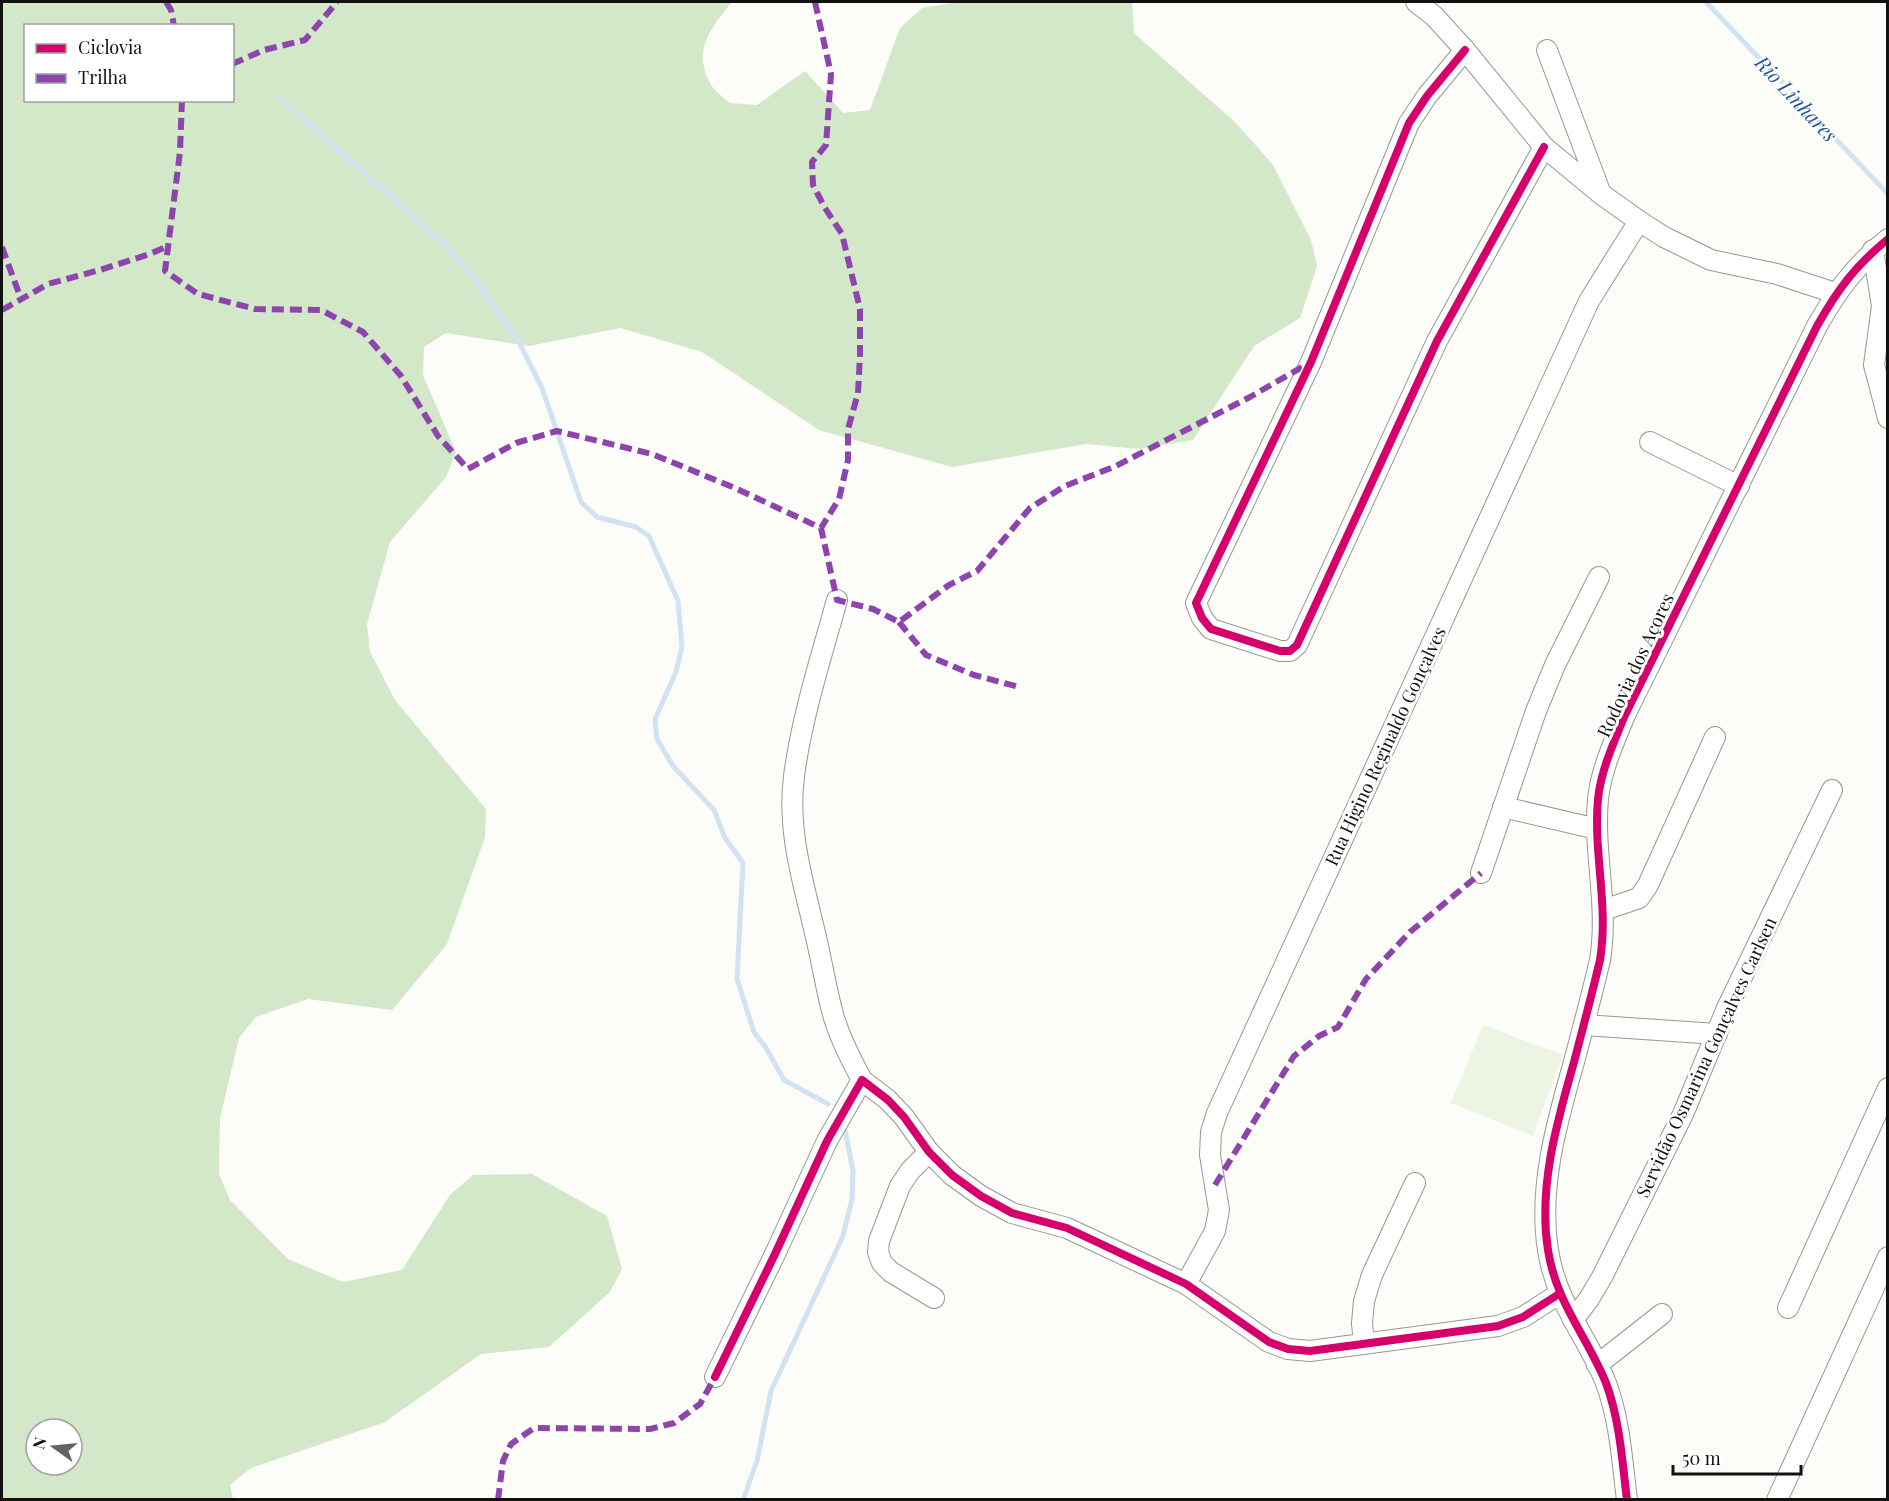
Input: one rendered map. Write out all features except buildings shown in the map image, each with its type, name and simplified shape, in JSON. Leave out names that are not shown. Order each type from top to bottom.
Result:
[{"type":"street","points":[[1416,2],[1434,16],[1465,50],[1544,147],[1639,221],[1664,237],[1711,260],[1760,269],[1836,293]]},
{"type":"street","points":[[1465,50],[1427,96],[1409,123],[1311,362],[1196,603],[1202,618],[1211,629],[1280,651],[1290,651],[1297,645],[1437,341],[1544,147]]},
{"type":"street","points":[[1547,50],[1602,194]]},
{"type":"street","name":"Rua Higino Reginaldo Gonçalves","points":[[1186,1284],[1215,1231],[1219,1210],[1210,1155],[1211,1132],[1217,1113],[1589,301],[1639,221]]},
{"type":"street","points":[[1880,245],[1882,306],[1874,365],[1887,418]]},
{"type":"street","name":"Rodovia dos Açores","points":[[1627,1500],[1613,1403],[1597,1365],[1559,1294],[1548,1250],[1547,1187],[1557,1123],[1584,1025],[1604,936],[1597,829],[1598,797],[1604,772],[1624,715],[1817,326],[1836,293],[1853,270],[1880,245]]},
{"type":"street","points":[[1650,442],[1738,486]]},
{"type":"street","points":[[1481,873],[1536,711],[1555,665],[1599,577]]},
{"type":"street","points":[[837,600],[801,734],[794,779],[792,819],[796,855],[834,1017],[846,1049],[862,1080],[888,1100],[904,1117],[929,1152],[952,1175],[981,1196],[1012,1213],[1067,1228],[1186,1284],[1269,1342],[1288,1349],[1310,1352],[1498,1326],[1522,1317],[1559,1294]]},
{"type":"street","points":[[1604,910],[1639,898],[1648,885],[1715,737]]},
{"type":"street","name":"Servidão Osmarina Gonçalves Carlsen","points":[[1573,1320],[1602,1277],[1684,1112],[1727,1008],[1832,790]]},
{"type":"street","points":[[1503,807],[1597,829]]},
{"type":"street","points":[[1584,1025],[1717,1034]]},
{"type":"street","points":[[715,1377],[827,1141],[862,1080]]},
{"type":"street","points":[[1788,1308],[1887,1088]]},
{"type":"street","points":[[929,1152],[910,1171],[900,1186],[879,1242],[878,1252],[882,1263],[891,1272],[934,1298]]},
{"type":"street","points":[[1364,1344],[1362,1323],[1364,1301],[1372,1275],[1415,1183]]},
{"type":"street","points":[[1777,1500],[1887,1257]]},
{"type":"street","points":[[1597,1365],[1662,1314]]},
{"type":"green space","points":[[2,2],[732,2],[712,30],[704,49],[705,71],[716,91],[730,103],[757,105],[805,71],[843,113],[870,110],[900,28],[922,8],[957,2],[1132,2],[1134,33],[1236,123],[1273,165],[1311,240],[1317,266],[1300,318],[1254,346],[1193,440],[1139,449],[1086,444],[952,467],[819,430],[702,352],[620,328],[529,346],[446,333],[424,347],[423,375],[456,452],[446,477],[390,542],[367,624],[370,652],[395,700],[486,809],[485,837],[447,944],[392,1010],[308,999],[256,1017],[239,1038],[220,1118],[219,1174],[230,1200],[288,1259],[343,1282],[402,1270],[450,1195],[473,1175],[532,1174],[607,1216],[622,1269],[610,1292],[549,1347],[481,1354],[385,1422],[251,1468],[230,1485],[233,1499],[2,1499]]},
{"type":"green space","points":[[1483,1025],[1563,1055],[1533,1136],[1451,1103]]},
{"type":"waterway","name":"Rio Linhares","points":[[1706,2],[1888,194]]},
{"type":"waterway","points":[[280,98],[443,243],[468,270],[519,342],[542,388],[581,502],[597,517],[636,527],[649,536],[678,601],[682,647],[676,672],[655,719],[657,739],[673,766],[714,810],[725,838],[743,863],[737,979],[754,1032],[784,1080],[828,1104]]},
{"type":"waterway","points":[[743,1500],[757,1461],[771,1391],[843,1236],[852,1199],[853,1171],[844,1125]]},
{"type":"marked path","points":[[166,2],[171,10],[174,24]]},
{"type":"marked path","points":[[234,63],[264,50],[305,40],[337,2]]},
{"type":"marked path","points":[[815,2],[831,74],[826,145],[812,162],[813,185],[842,234],[860,309],[858,393],[848,429],[848,460],[839,499],[821,528]]},
{"type":"marked path","points":[[182,102],[180,152],[165,271],[198,294],[255,309],[321,310],[363,332],[401,376],[438,436],[468,469],[516,443],[557,431],[652,454],[735,488],[821,528],[837,600],[873,609],[899,622],[949,585],[977,571],[1030,508],[1065,486],[1116,466],[1250,397],[1309,363]]},
{"type":"marked path","points":[[2,310],[48,284],[100,270],[168,246]]},
{"type":"marked path","points":[[2,247],[21,299]]},
{"type":"marked path","points":[[899,622],[926,655],[974,675],[1019,687]]},
{"type":"marked path","points":[[1215,1185],[1294,1056],[1319,1036],[1338,1027],[1366,979],[1410,932],[1481,873]]},
{"type":"marked path","points":[[498,1500],[503,1461],[511,1444],[534,1428],[650,1429],[674,1423],[700,1404],[715,1377]]},
{"type":"cycle path","points":[[1465,50],[1427,96],[1409,123],[1311,362],[1196,603],[1202,618],[1211,629],[1280,651],[1290,651],[1297,645],[1437,341],[1544,147]]},
{"type":"cycle path","points":[[1627,1500],[1620,1441],[1611,1397],[1558,1287],[1548,1250],[1545,1202],[1551,1155],[1561,1108],[1600,960],[1603,919],[1597,819],[1602,777],[1625,715],[1817,326],[1848,279],[1888,239]]},
{"type":"cycle path","points":[[715,1377],[827,1141],[862,1080],[888,1100],[904,1117],[929,1152],[952,1175],[981,1196],[1012,1213],[1067,1228],[1186,1284],[1269,1342],[1288,1349],[1310,1351],[1498,1326],[1523,1317],[1559,1294]]}]
